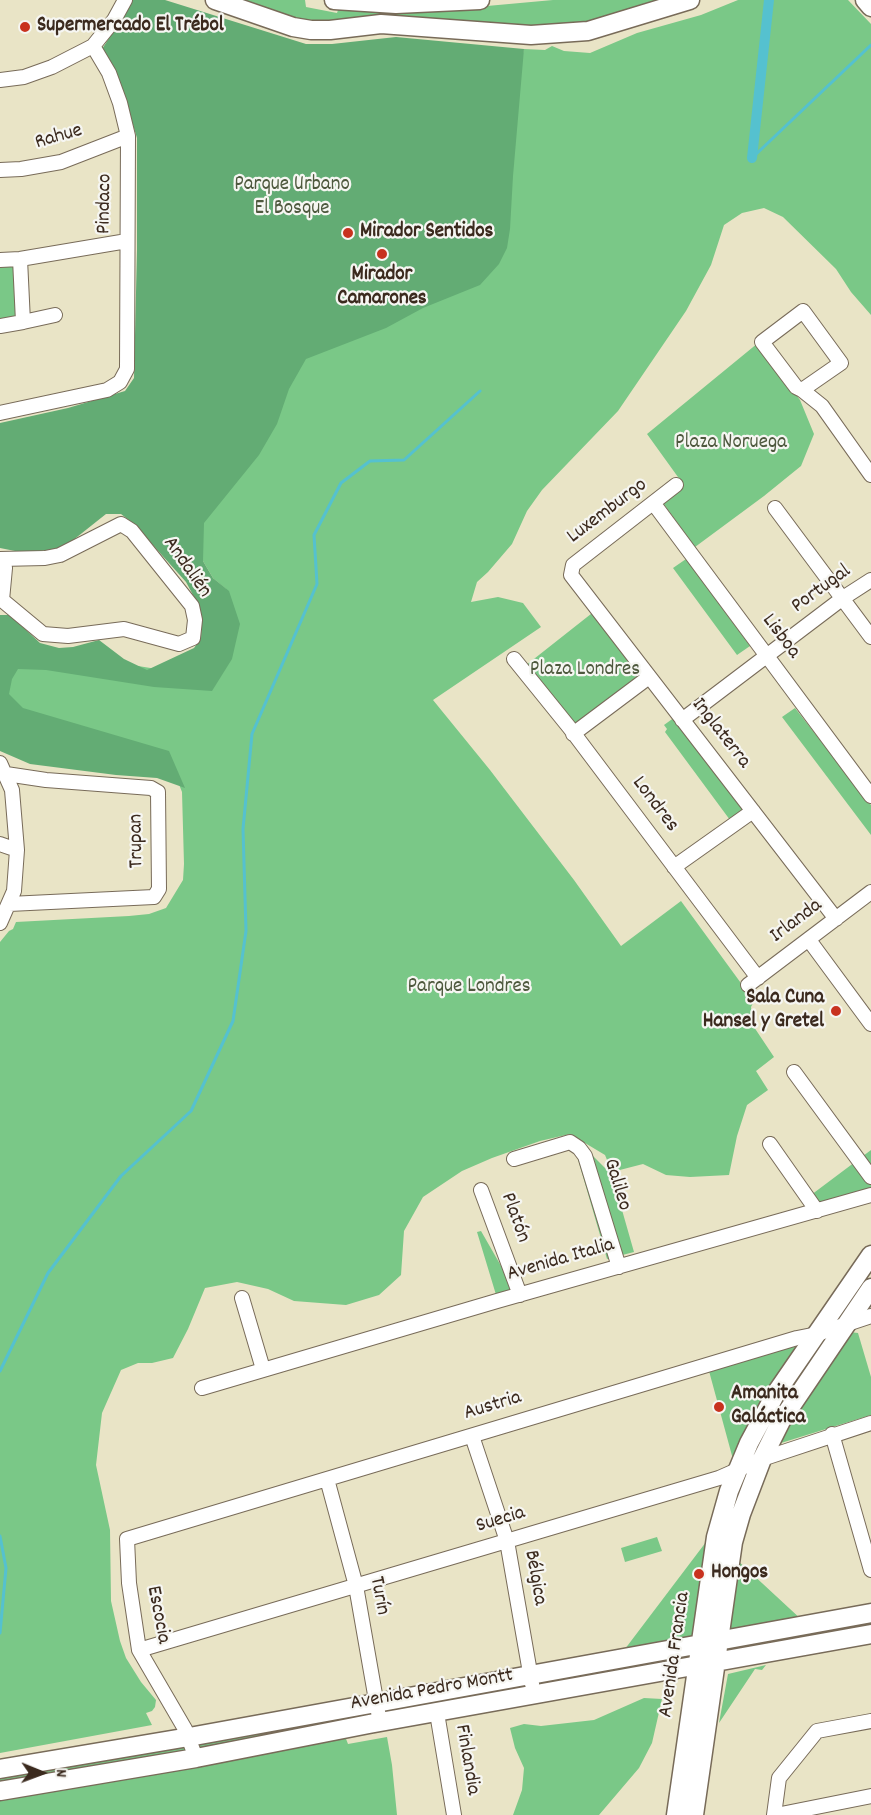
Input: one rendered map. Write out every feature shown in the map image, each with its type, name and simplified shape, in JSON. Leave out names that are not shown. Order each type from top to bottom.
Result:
[{"type":"main road","points":[[215,0],[293,27],[311,30],[381,24],[531,35],[588,31],[690,0]]},
{"type":"main road","points":[[334,0],[396,4],[473,0]]},
{"type":"main road","points":[[864,0],[871,8]]},
{"type":"main road","name":"Avenida Francia","points":[[694,1815],[716,1661],[710,1642],[716,1537],[738,1469],[771,1401],[871,1255]]},
{"type":"main road","name":"Avenida Francia","points":[[676,1815],[698,1665],[710,1642],[744,1505],[762,1459],[792,1402],[871,1288]]},
{"type":"main road","name":"Avenida Pedro Montt","points":[[0,1769],[189,1737],[871,1613]]},
{"type":"main road","name":"Avenida Pedro Montt","points":[[0,1791],[196,1758],[871,1634]]},
{"type":"street","points":[[0,80],[24,76],[52,67],[93,46],[114,20],[125,0]]},
{"type":"street","name":"Pindaco","points":[[0,413],[107,390],[120,382],[127,369],[128,136],[120,103],[93,46]]},
{"type":"street","name":"Rahue","points":[[0,170],[31,168],[61,162],[128,136]]},
{"type":"street","points":[[0,260],[20,259],[127,241]]},
{"type":"street","points":[[20,259],[23,322]]},
{"type":"street","points":[[801,390],[841,363],[803,311],[762,342],[796,387],[822,406],[871,475]]},
{"type":"street","points":[[0,326],[55,315]]},
{"type":"street","name":"Luxemburgo","points":[[571,575],[573,565],[676,485]]},
{"type":"street","name":"Lisboa","points":[[654,504],[871,796]]},
{"type":"street","points":[[775,508],[871,637]]},
{"type":"street","name":"Andalién","points":[[121,524],[132,531],[192,606],[195,620],[193,638],[179,644],[124,629],[68,636],[43,634],[1,600],[5,568],[1,559],[45,558],[60,555],[121,524]]},
{"type":"street","name":"Inglaterra","points":[[571,575],[836,919]]},
{"type":"street","name":"Portugal","points":[[682,720],[843,598],[871,580]]},
{"type":"street","name":"Londres","points":[[514,658],[674,867],[753,982]]},
{"type":"street","points":[[573,734],[649,676]]},
{"type":"street","points":[[0,923],[14,891],[17,850],[12,790],[3,768]]},
{"type":"street","name":"Trupan","points":[[3,768],[46,780],[152,788],[158,792],[159,889],[154,897],[9,904]]},
{"type":"street","points":[[674,867],[753,811]]},
{"type":"street","points":[[0,844],[17,850]]},
{"type":"street","name":"Irlanda","points":[[753,982],[871,892]]},
{"type":"street","points":[[809,940],[871,1024]]},
{"type":"street","points":[[794,1072],[871,1177]]},
{"type":"street","name":"Galileo","points":[[514,1159],[570,1142],[579,1148],[585,1156],[619,1267]]},
{"type":"street","points":[[770,1144],[817,1211]]},
{"type":"street","name":"Platón","points":[[481,1190],[520,1295]]},
{"type":"street","name":"Avenida Italia","points":[[202,1388],[871,1195]]},
{"type":"street","points":[[242,1298],[263,1369]]},
{"type":"street","name":"Austria","points":[[127,1539],[871,1316]]},
{"type":"street","name":"Suecia","points":[[139,1650],[719,1478],[762,1459],[871,1423]]},
{"type":"street","points":[[832,1434],[865,1525],[871,1570]]},
{"type":"street","name":"Bélgica","points":[[472,1436],[507,1541],[533,1695]]},
{"type":"street","name":"Turín","points":[[327,1479],[356,1586],[380,1723]]},
{"type":"street","name":"Escocia","points":[[127,1539],[129,1584],[139,1650],[189,1737],[196,1758]]},
{"type":"street","name":"Finlandia","points":[[437,1713],[454,1815]]},
{"type":"street","points":[[871,1721],[817,1731],[779,1778],[775,1815],[871,1796]]},
{"type":"green space","name":"Parque Urbano El Bosque","points":[[132,0],[165,0],[306,44],[332,44],[396,37],[524,49],[510,229],[507,248],[499,264],[480,285],[423,308],[386,328],[306,359],[289,389],[277,424],[259,455],[204,523],[203,561],[213,578],[229,591],[240,624],[232,659],[212,691],[154,687],[46,670],[18,669],[12,679],[9,694],[23,708],[169,751],[185,788],[157,778],[30,764],[0,751],[0,615],[10,615],[40,643],[59,648],[99,640],[124,659],[147,670],[194,648],[201,638],[202,618],[199,606],[186,582],[134,524],[121,514],[106,514],[72,541],[56,549],[25,553],[0,548],[0,423],[68,408],[125,391],[134,378],[137,138],[123,92],[102,49]]},
{"type":"green space","points":[[242,0],[305,0],[306,7],[337,13],[340,4],[476,7],[553,0],[673,0],[587,24],[539,29],[328,26],[289,21]]},
{"type":"green space","name":"Parque Londres","points":[[738,0],[848,0],[871,24],[871,315],[851,292],[836,269],[783,217],[764,208],[742,213],[724,225],[711,265],[686,311],[618,411],[542,490],[527,511],[512,544],[477,582],[471,602],[498,597],[523,603],[541,627],[433,700],[490,770],[621,946],[681,901],[754,1001],[751,1007],[754,1027],[774,1057],[756,1071],[768,1090],[747,1105],[737,1136],[729,1175],[690,1177],[666,1175],[643,1164],[612,1172],[605,1155],[570,1134],[540,1141],[492,1158],[462,1171],[423,1197],[404,1231],[401,1275],[379,1295],[346,1305],[294,1301],[268,1289],[237,1282],[205,1288],[173,1358],[152,1363],[138,1363],[121,1370],[102,1413],[96,1465],[110,1530],[111,1601],[126,1658],[156,1700],[152,1711],[146,1713],[152,1725],[0,1753],[0,942],[13,929],[16,922],[129,916],[149,914],[166,908],[183,880],[184,864],[182,792],[175,774],[9,718],[0,644],[119,666],[163,670],[195,665],[226,589],[213,578],[203,561],[203,551],[177,523],[257,404],[524,49],[545,50],[552,46],[564,51],[590,53],[637,33],[701,15]]},
{"type":"green space","points":[[15,265],[18,315],[13,321],[0,322],[0,267]]},
{"type":"green space","name":"Plaza Noruega","points":[[758,343],[800,400],[814,434],[801,466],[695,547],[663,503],[683,484],[647,434]]},
{"type":"green space","points":[[686,559],[750,646],[737,655],[673,568]]},
{"type":"green space","name":"Plaza Londres","points":[[596,610],[648,674],[576,728],[525,666]]},
{"type":"green space","points":[[795,708],[871,805],[871,835],[782,717]]},
{"type":"green space","points":[[675,717],[744,810],[730,820],[665,732],[667,729],[664,725]]},
{"type":"green space","points":[[871,1150],[871,1188],[818,1203],[811,1195]]},
{"type":"green space","points":[[588,1151],[612,1175],[634,1252],[607,1259],[577,1156]]},
{"type":"green space","points":[[481,1231],[516,1292],[497,1298],[477,1232]]},
{"type":"green space","points":[[850,1332],[858,1333],[871,1377],[871,1415],[781,1443],[776,1435]]},
{"type":"green space","points":[[794,1346],[799,1353],[734,1463],[709,1371]]},
{"type":"green space","points":[[657,1537],[662,1551],[625,1562],[621,1548]]},
{"type":"green space","points":[[706,1542],[692,1636],[624,1650],[628,1645]]},
{"type":"green space","points":[[736,1559],[803,1621],[731,1632],[729,1621]]},
{"type":"green space","points":[[871,1622],[871,1629],[739,1650],[793,1638]]},
{"type":"green space","points":[[676,1659],[675,1662],[547,1688],[546,1683]]},
{"type":"green space","points":[[766,1665],[762,1670],[755,1669],[719,1723],[728,1674]]},
{"type":"green space","points":[[514,1685],[515,1692],[391,1715],[390,1709]]},
{"type":"green space","points":[[644,1698],[662,1699],[652,1743],[639,1768],[599,1815],[513,1815],[522,1790],[524,1768],[515,1748],[510,1728],[524,1724],[541,1726],[594,1720]]},
{"type":"green space","points":[[360,1714],[361,1717],[201,1751],[198,1745]]},
{"type":"green space","points":[[343,1731],[348,1744],[387,1737],[397,1815],[0,1815],[0,1792]]},
{"type":"green space","points":[[187,1745],[190,1752],[0,1786],[0,1778]]},
{"type":"waterway","points":[[752,158],[769,0]]},
{"type":"waterway","points":[[752,158],[871,45]]},
{"type":"waterway","points":[[0,1371],[48,1273],[121,1176],[191,1111],[233,1021],[246,931],[243,829],[252,734],[317,584],[314,535],[341,483],[370,461],[404,460],[480,391]]},
{"type":"waterway","points":[[0,1536],[6,1568],[0,1633]]},
{"type":"place","name":"Supermercado El Trébol","points":[[25,27]]},
{"type":"place","name":"Mirador Sentidos","points":[[348,233]]},
{"type":"place","name":"Mirador Camarones","points":[[382,254]]},
{"type":"place","name":"Sala Cuna Hansel y Gretel","points":[[836,1011]]},
{"type":"place","name":"Amanita Galáctica","points":[[719,1407]]},
{"type":"place","name":"Hongos","points":[[699,1574]]}]
